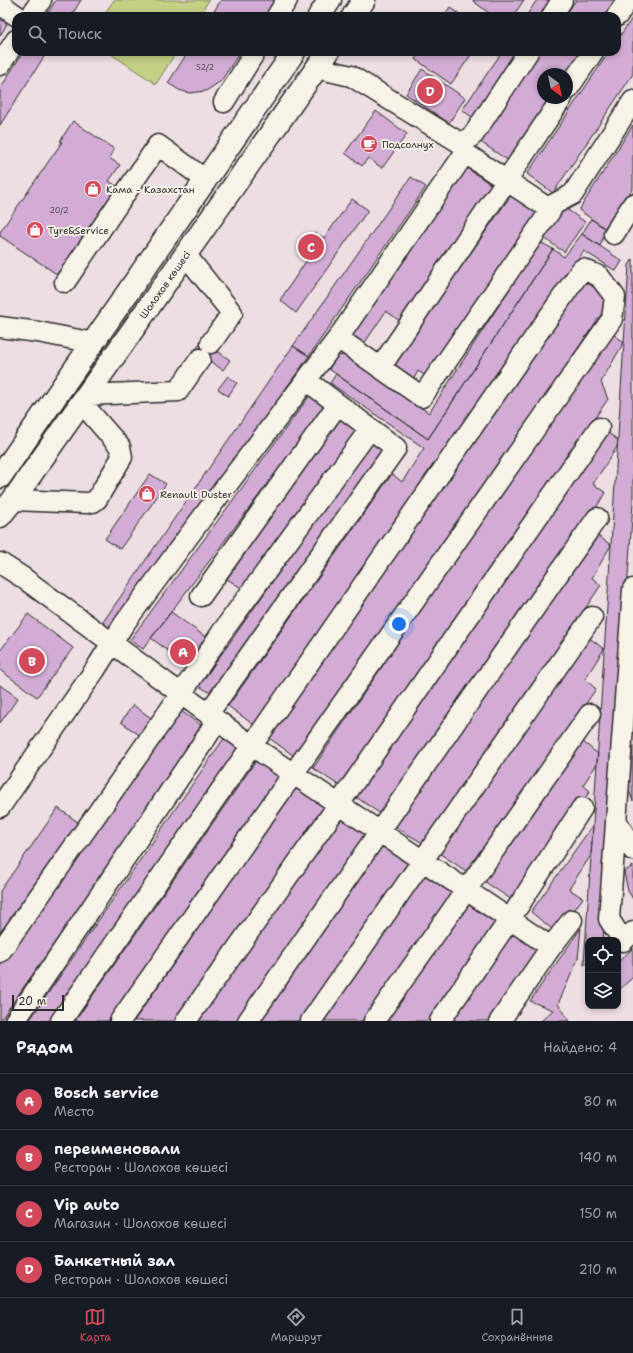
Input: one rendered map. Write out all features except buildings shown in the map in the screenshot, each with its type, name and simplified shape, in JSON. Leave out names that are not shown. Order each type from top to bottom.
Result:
[{"type":"highway","points":[[322,12],[330,0]]},
{"type":"highway","points":[[356,12],[364,0]]},
{"type":"highway","points":[[0,477],[291,56]]},
{"type":"highway","name":"Шолохов көшесі","points":[[6,508],[322,60]]},
{"type":"highway","points":[[94,343],[114,356]]},
{"type":"street","points":[[34,12],[41,0]]},
{"type":"street","points":[[280,12],[287,0]]},
{"type":"street","points":[[554,12],[562,0]]},
{"type":"street","points":[[620,12],[628,0]]},
{"type":"street","points":[[0,4],[12,12]]},
{"type":"street","points":[[0,65],[12,46]]},
{"type":"street","points":[[224,102],[253,56]]},
{"type":"street","points":[[0,808],[95,670],[111,643],[196,526],[338,338],[525,56]]},
{"type":"street","points":[[573,81],[590,56]]},
{"type":"street","points":[[322,60],[351,76],[464,148],[506,180],[550,210],[422,397],[338,338]]},
{"type":"street","points":[[547,208],[573,194],[633,101]]},
{"type":"street","points":[[380,368],[558,104]]},
{"type":"street","points":[[66,282],[158,145],[206,180]]},
{"type":"street","points":[[614,234],[633,204]]},
{"type":"street","points":[[84,399],[178,391],[206,351],[232,313],[185,254]]},
{"type":"street","points":[[61,1021],[582,269],[599,276],[615,297],[612,319],[120,1021]]},
{"type":"street","points":[[0,327],[38,332],[94,343]]},
{"type":"street","points":[[15,1021],[208,735],[212,717],[396,448],[306,380]]},
{"type":"street","points":[[6,508],[87,503],[93,502],[97,499],[122,457],[122,452],[120,447],[84,399]]},
{"type":"street","points":[[201,596],[338,404]]},
{"type":"street","points":[[186,1021],[599,428]]},
{"type":"street","points":[[0,952],[181,694],[222,632],[370,429]]},
{"type":"street","points":[[248,1021],[597,518]]},
{"type":"street","points":[[2,568],[111,643],[252,746],[552,947]]},
{"type":"street","points":[[633,589],[629,709],[616,820],[609,919],[623,941],[633,932]]},
{"type":"street","points":[[311,1021],[592,617]]},
{"type":"street","points":[[374,1021],[590,714]]},
{"type":"street","points":[[440,1021],[510,919],[582,808]]},
{"type":"street","points":[[616,820],[633,850]]},
{"type":"street","points":[[500,1021],[572,920]]},
{"type":"green space","points":[[114,0],[209,0],[202,12],[106,12]]},
{"type":"green space","points":[[114,56],[174,56],[156,84]]},
{"type":"place","name":"Банкетный зал","points":[[430,91]]},
{"type":"place","name":"Подсолнух","points":[[369,144]]},
{"type":"place","name":"Кама - Казахстан","points":[[93,189]]},
{"type":"place","name":"Tyre&Service","points":[[35,230]]},
{"type":"place","name":"Vip auto","points":[[311,247]]},
{"type":"place","name":"Renault Duster","points":[[147,494]]},
{"type":"place","name":"Bosch service","points":[[183,652]]},
{"type":"place","name":"переименовали","points":[[32,661]]}]
